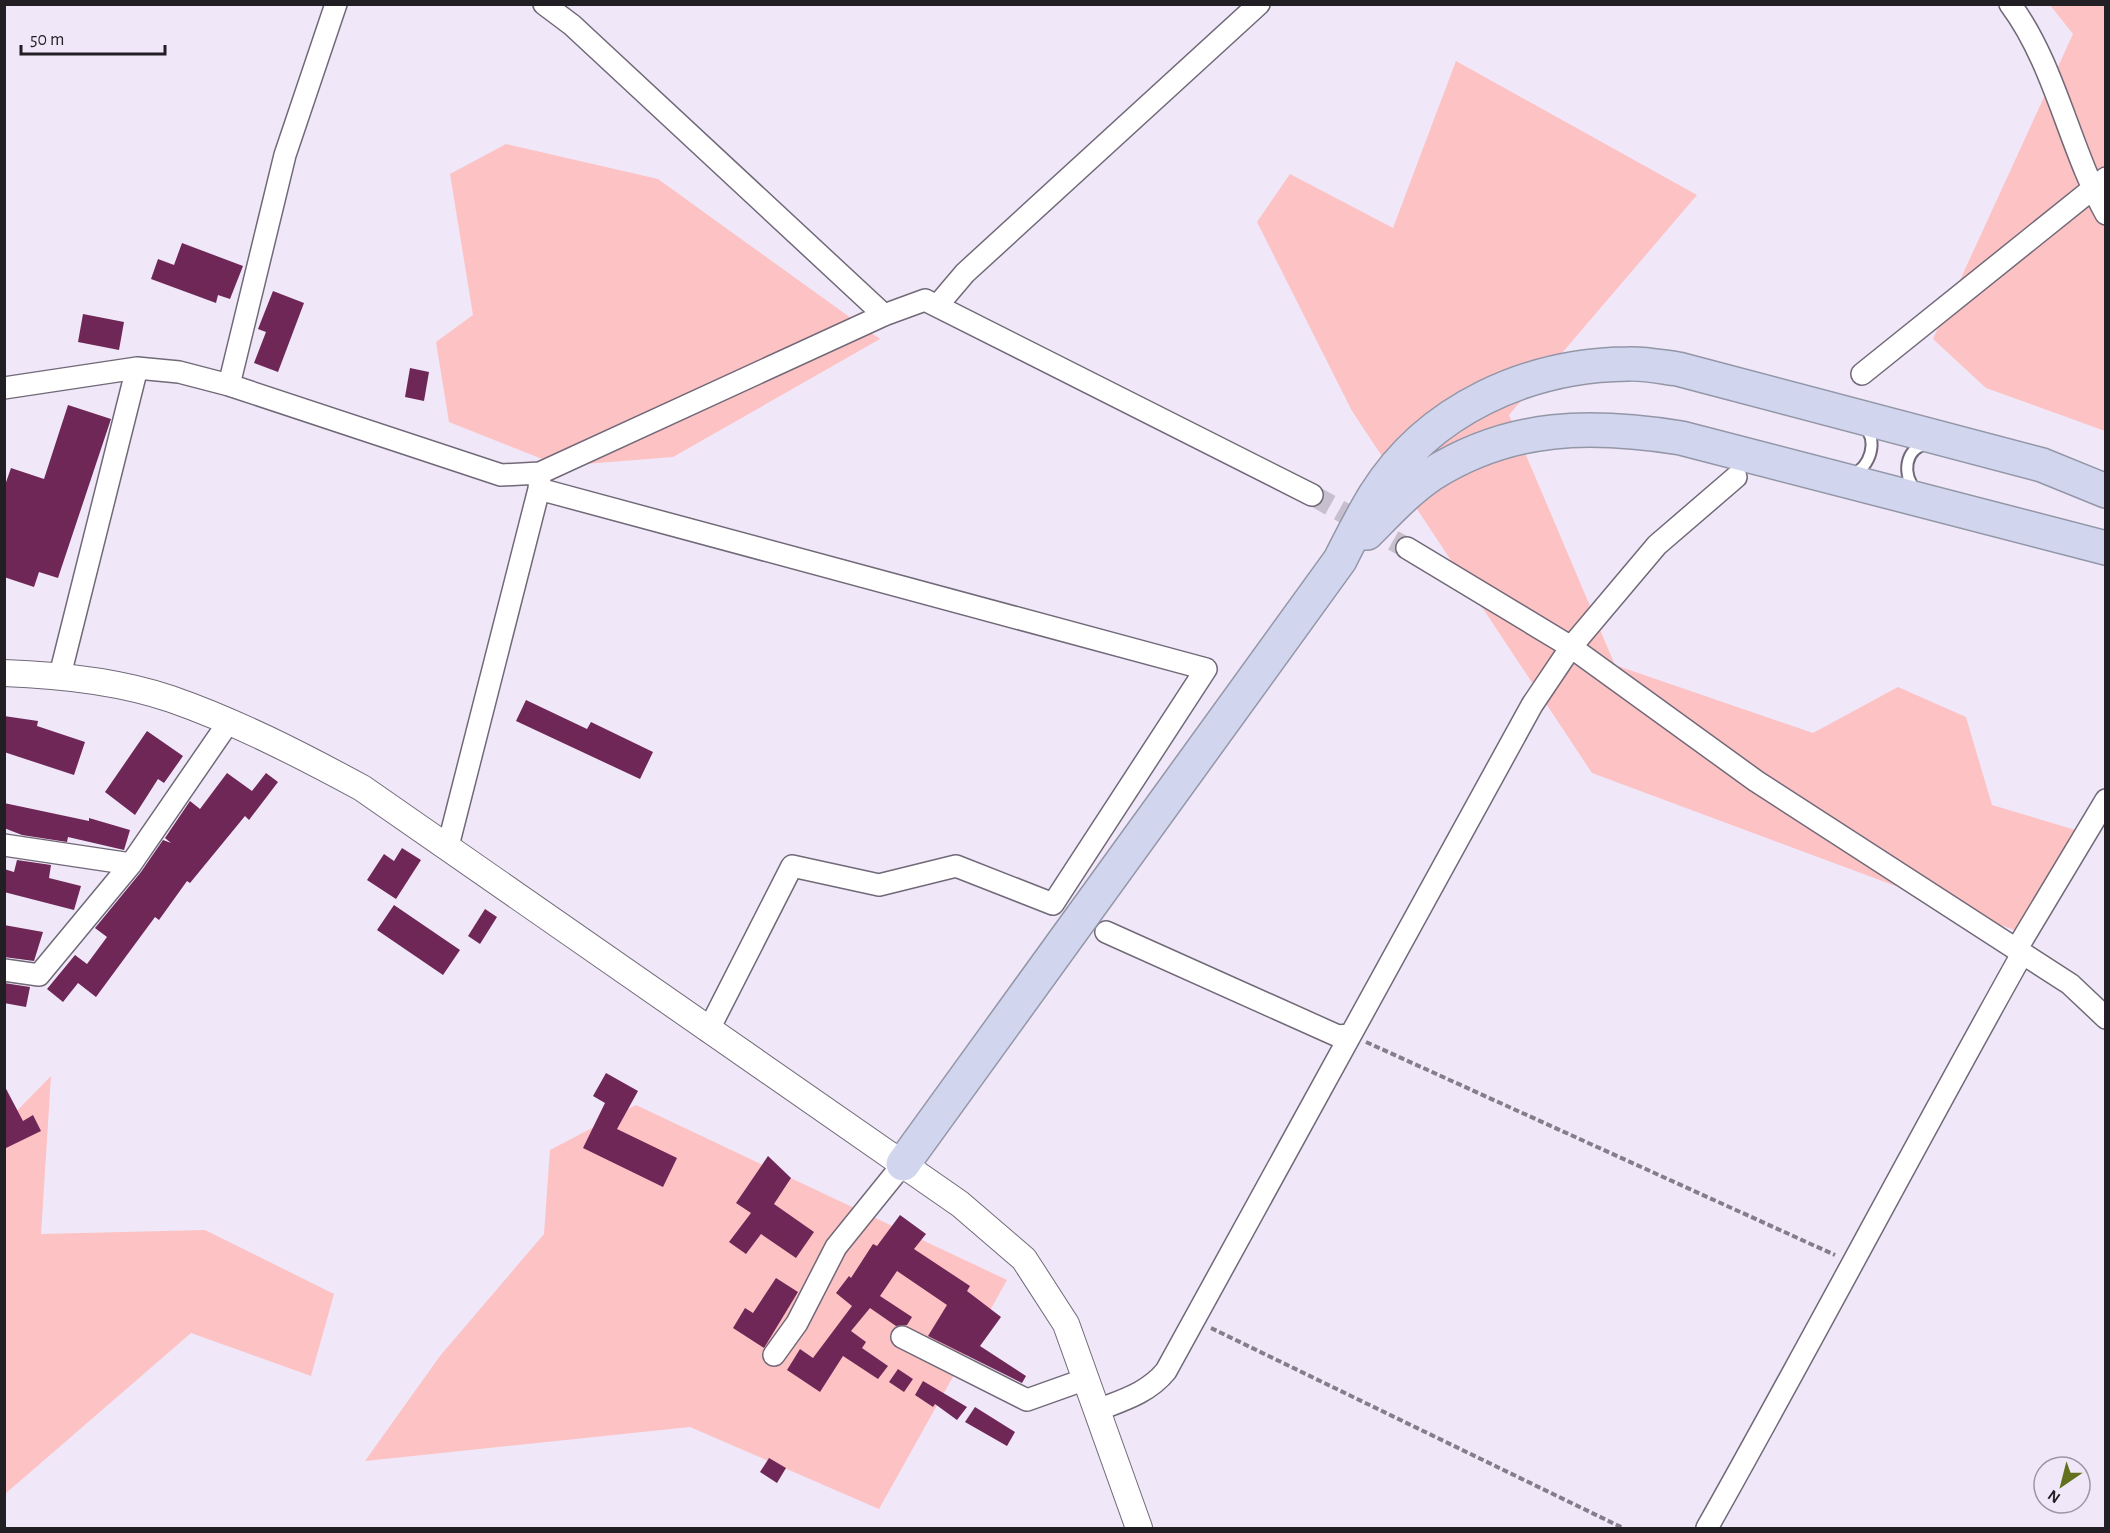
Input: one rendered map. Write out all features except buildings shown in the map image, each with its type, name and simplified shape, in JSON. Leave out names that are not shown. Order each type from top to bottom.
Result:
[{"type":"highway","points":[[903,1164],[1340,560],[1376,494],[1404,459],[1427,436],[1443,422],[1487,394],[1574,368],[1629,364],[1678,369],[2043,465],[2106,491]]},
{"type":"highway","points":[[1340,560],[1394,506],[1431,475],[1478,450],[1527,436],[1571,428],[1625,429],[1681,438],[2106,548]]},
{"type":"street","points":[[229,385],[285,156],[336,4]]},
{"type":"street","points":[[544,4],[572,25],[884,315]]},
{"type":"street","points":[[937,306],[964,273],[1259,4]]},
{"type":"street","points":[[2010,4],[2028,28],[2099,183],[2106,214]]},
{"type":"street","points":[[1862,374],[2099,183]]},
{"type":"street","points":[[540,481],[884,315],[926,300],[1312,495]]},
{"type":"street","points":[[60,675],[136,368]]},
{"type":"street","points":[[4,388],[136,368],[179,372],[229,385],[501,475],[540,481],[1206,669],[1053,904],[957,866],[879,885],[792,866],[708,1031]]},
{"type":"street","points":[[1098,1410],[1142,1392],[1157,1382],[1195,1320],[1349,1035],[1532,705],[1571,647],[1657,545],[1736,477]]},
{"type":"street","points":[[448,846],[540,481]]},
{"type":"street","points":[[1407,548],[1571,647],[1755,780],[2070,984],[2106,1018]]},
{"type":"street","points":[[4,673],[60,675],[171,699],[316,763],[362,788],[448,846],[708,1031],[960,1204],[1024,1259],[1066,1324],[1139,1528]]},
{"type":"street","points":[[4,970],[39,975],[131,864],[228,723]]},
{"type":"street","points":[[1707,1528],[2019,952],[2106,800]]},
{"type":"street","points":[[4,845],[131,864]]},
{"type":"street","points":[[1106,932],[1338,1036],[1349,1035]]},
{"type":"street","points":[[774,1355],[797,1323],[836,1247],[903,1164]]},
{"type":"street","points":[[902,1337],[1027,1400],[1086,1379]]},
{"type":"lane","points":[[1838,479],[1856,474],[1865,465],[1871,452],[1872,440],[1867,428],[1852,416]]},
{"type":"lane","points":[[1932,504],[1913,488],[1908,479],[1906,467],[1912,453],[1922,445],[1951,440]]},
{"type":"path","points":[[1349,1035],[1852,1262]]},
{"type":"path","points":[[1195,1320],[1623,1528]]},
{"type":"shaded area","points":[[2050,5],[2105,5],[2105,431],[1986,388],[1933,339],[2073,34]]},
{"type":"shaded area","points":[[1456,61],[1697,195],[1509,415],[1615,665],[1813,733],[1898,687],[1966,717],[1992,805],[2079,831],[2025,934],[1592,773],[1352,411],[1257,222],[1290,174],[1393,228]]},
{"type":"shaded area","points":[[506,144],[658,179],[880,339],[673,457],[560,466],[449,422],[436,342],[473,315],[450,174]]},
{"type":"shaded area","points":[[51,1076],[41,1234],[205,1230],[334,1294],[311,1376],[191,1333],[5,1494],[5,1123]]},
{"type":"shaded area","points":[[636,1105],[1007,1280],[879,1509],[690,1427],[365,1461],[440,1356],[544,1234],[550,1150]]},
{"type":"tunnel","points":[[1312,495],[1407,548]]}]
